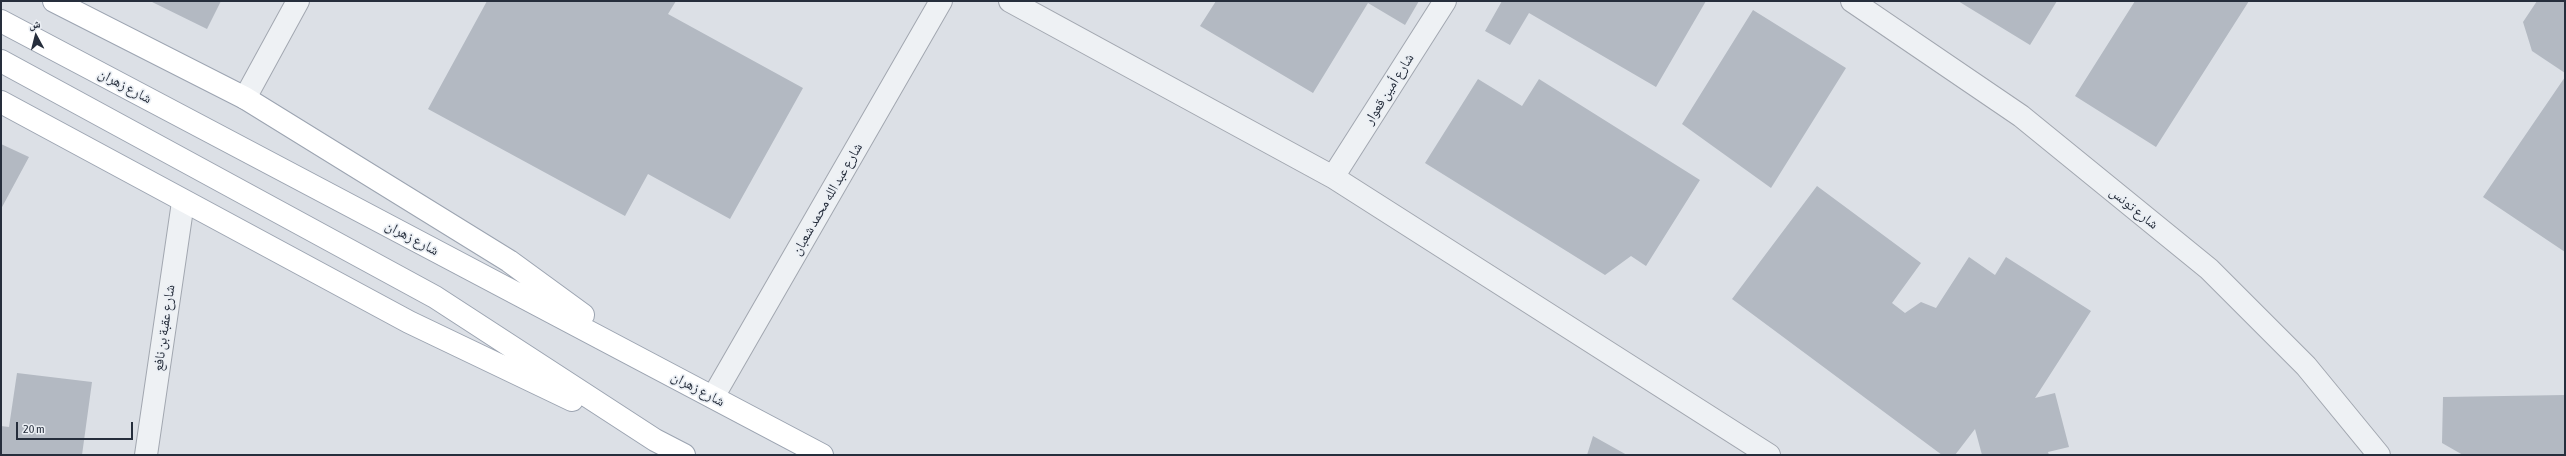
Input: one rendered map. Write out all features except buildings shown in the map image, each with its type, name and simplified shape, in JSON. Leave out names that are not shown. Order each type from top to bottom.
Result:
[{"type":"main road","points":[[54,1],[244,98],[509,261],[640,358]]},
{"type":"main road","name":"شارع زهران","points":[[1,20],[822,455]]},
{"type":"main road","points":[[1,61],[435,297],[655,440]]},
{"type":"main road","points":[[1,102],[183,202],[409,322],[684,455]]},
{"type":"street","points":[[244,98],[298,1]]},
{"type":"street","name":"شارع عبد الله محمد شعبان","points":[[713,397],[941,1]]},
{"type":"street","points":[[1010,1],[1333,177],[1769,455]]},
{"type":"street","name":"شارع أمين قعوار","points":[[1333,177],[1445,1]]},
{"type":"street","name":"شارع تونس","points":[[1852,1],[2021,116],[2209,269],[2306,366],[2379,455]]},
{"type":"street","name":"شارع عقبة بن نافع","points":[[146,455],[183,202]]}]
